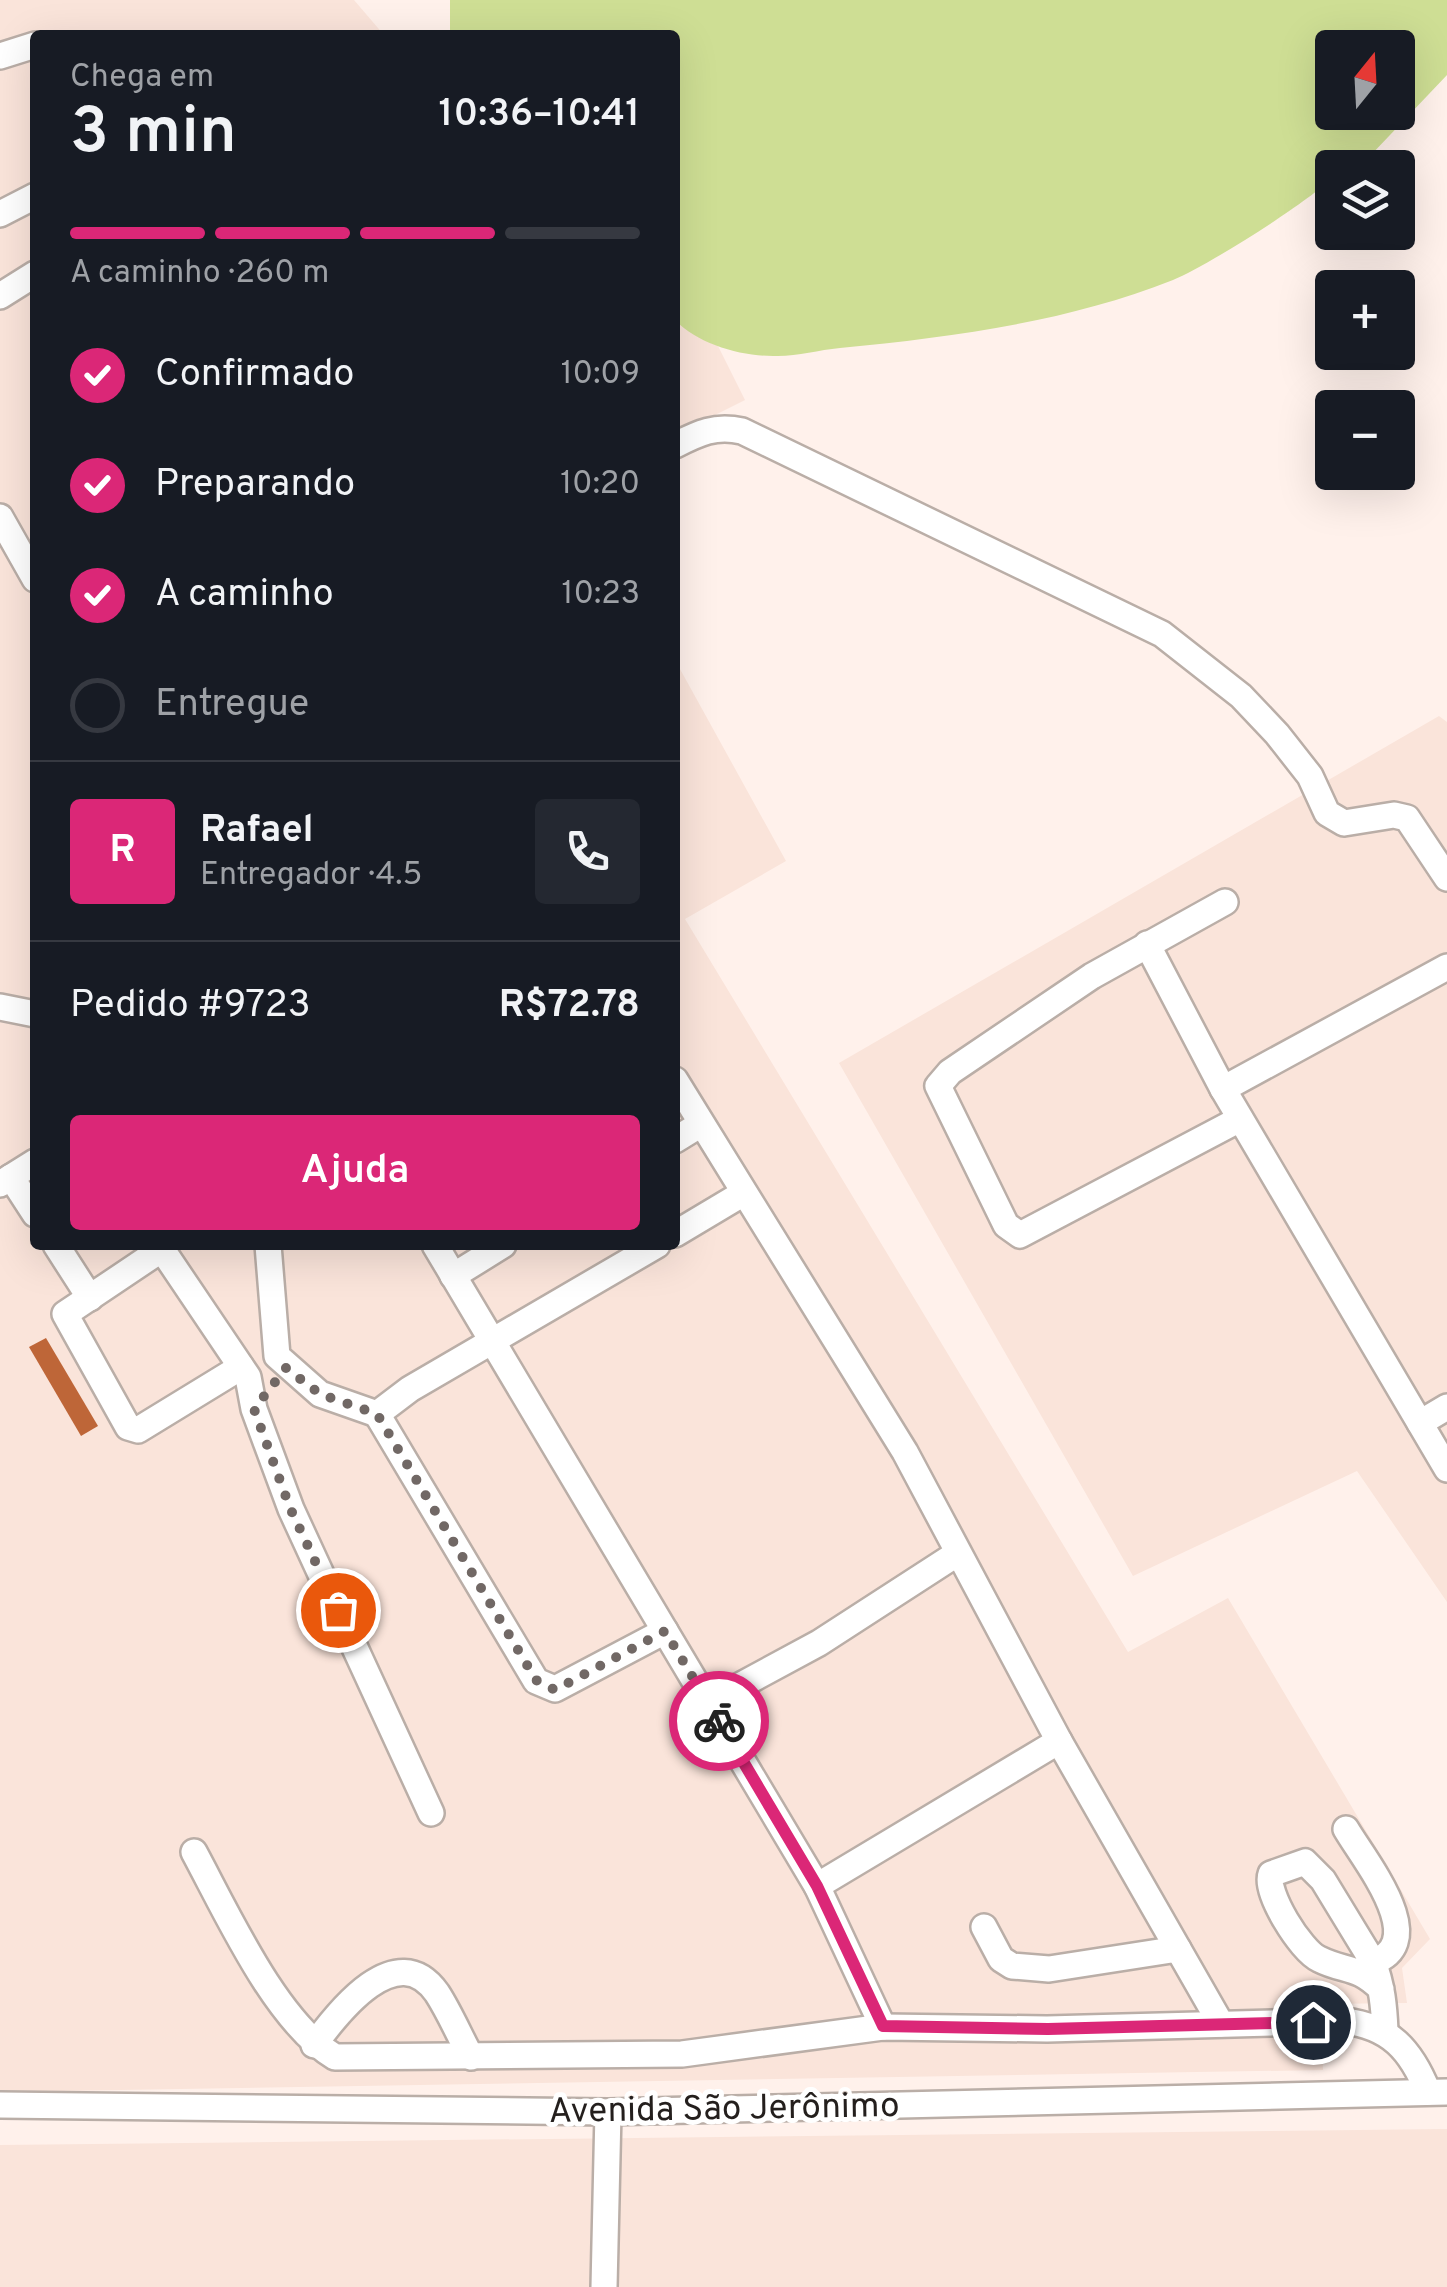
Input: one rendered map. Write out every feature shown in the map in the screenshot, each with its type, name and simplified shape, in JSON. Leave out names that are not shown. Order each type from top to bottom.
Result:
[{"type":"street","points":[[0,56],[30,47]]},
{"type":"street","points":[[0,214],[30,199]]},
{"type":"street","points":[[0,296],[30,277]]},
{"type":"street","points":[[680,443],[723,427],[742,431],[1162,634],[1240,696],[1278,734],[1310,776],[1327,813],[1344,823],[1394,815],[1408,818],[1447,878]]},
{"type":"street","points":[[0,517],[30,570]]},
{"type":"street","points":[[1226,902],[1147,944],[1044,1007],[940,1080],[939,1095],[1006,1225],[1020,1235],[1240,1119]]},
{"type":"street","points":[[1147,944],[1240,1119],[1447,1469]]},
{"type":"street","points":[[1223,1089],[1447,967]]},
{"type":"street","points":[[0,1008],[30,1013]]},
{"type":"street","points":[[680,1088],[905,1452],[1060,1741],[1221,2024]]},
{"type":"street","points":[[680,1137],[701,1124]]},
{"type":"street","points":[[30,1165],[6,1180],[30,1208]]},
{"type":"street","points":[[680,1231],[742,1194]]},
{"type":"street","points":[[59,1250],[90,1298]]},
{"type":"street","points":[[157,1250],[68,1311],[65,1319],[134,1430],[242,1367]]},
{"type":"street","points":[[163,1250],[242,1367],[290,1508],[431,1813]]},
{"type":"street","points":[[268,1250],[277,1356],[286,1368],[320,1394],[377,1414],[536,1680],[555,1690],[665,1631]]},
{"type":"street","points":[[438,1250],[817,1886],[883,2026]]},
{"type":"street","points":[[453,1276],[496,1250]]},
{"type":"street","points":[[377,1414],[410,1388],[649,1250]]},
{"type":"street","points":[[254,1409],[286,1368]]},
{"type":"street","points":[[1420,1424],[1447,1407]]},
{"type":"street","points":[[708,1703],[819,1643],[958,1553]]},
{"type":"street","points":[[817,1886],[1060,1741]]},
{"type":"street","points":[[1346,1829],[1398,1919],[1399,1931],[1390,1950],[1374,1962]]},
{"type":"street","points":[[194,1852],[252,1959],[314,2045],[335,2058],[682,2054],[883,2026],[1048,2029],[1344,2021],[1385,2031],[1438,2092]]},
{"type":"street","points":[[1381,1989],[1357,1969],[1313,1956],[1272,1898],[1271,1874],[1288,1865],[1310,1863],[1374,1962],[1381,1989],[1385,2031]]},
{"type":"street","points":[[984,1927],[1001,1959],[1032,1969],[1178,1950]]},
{"type":"street","points":[[314,2045],[345,2002],[382,1976],[412,1974],[435,1990],[470,2057]]},
{"type":"street","name":"Avenida São Jerônimo","points":[[0,2105],[608,2112],[1438,2092]]},
{"type":"street","points":[[604,2287],[608,2112]]},
{"type":"shaded area","points":[[0,0],[354,0],[380,30],[30,30],[30,1250],[680,1250],[680,669],[786,861],[685,919],[1128,1652],[1228,1598],[1430,1939],[1402,1968],[1407,2003],[1321,2004],[1323,2070],[0,2092]]},
{"type":"shaded area","points":[[680,270],[745,400],[680,432]]},
{"type":"shaded area","points":[[1439,716],[1447,722],[1447,1602],[1357,1471],[1133,1576],[839,1063]]},
{"type":"shaded area","points":[[1447,2129],[1447,2287],[0,2287],[0,2145]]},
{"type":"green space","points":[[450,0],[1447,0],[1447,75],[1415,109],[1415,30],[1315,30],[1315,130],[1395,130],[1376,150],[1315,150],[1315,192],[1189,273],[1092,307],[1009,326],[925,339],[773,356],[747,354],[695,336],[680,324],[680,30],[450,30]]},
{"type":"building","points":[[46,1338],[98,1426],[81,1436],[29,1347]]},
{"type":"way so far","points":[[338,1610],[290,1508],[254,1409],[286,1368],[320,1394],[377,1414],[536,1680],[555,1690],[665,1631],[719,1721]]},
{"type":"route","points":[[719,1721],[817,1886],[883,2026],[1048,2029],[1313,2022]]}]
